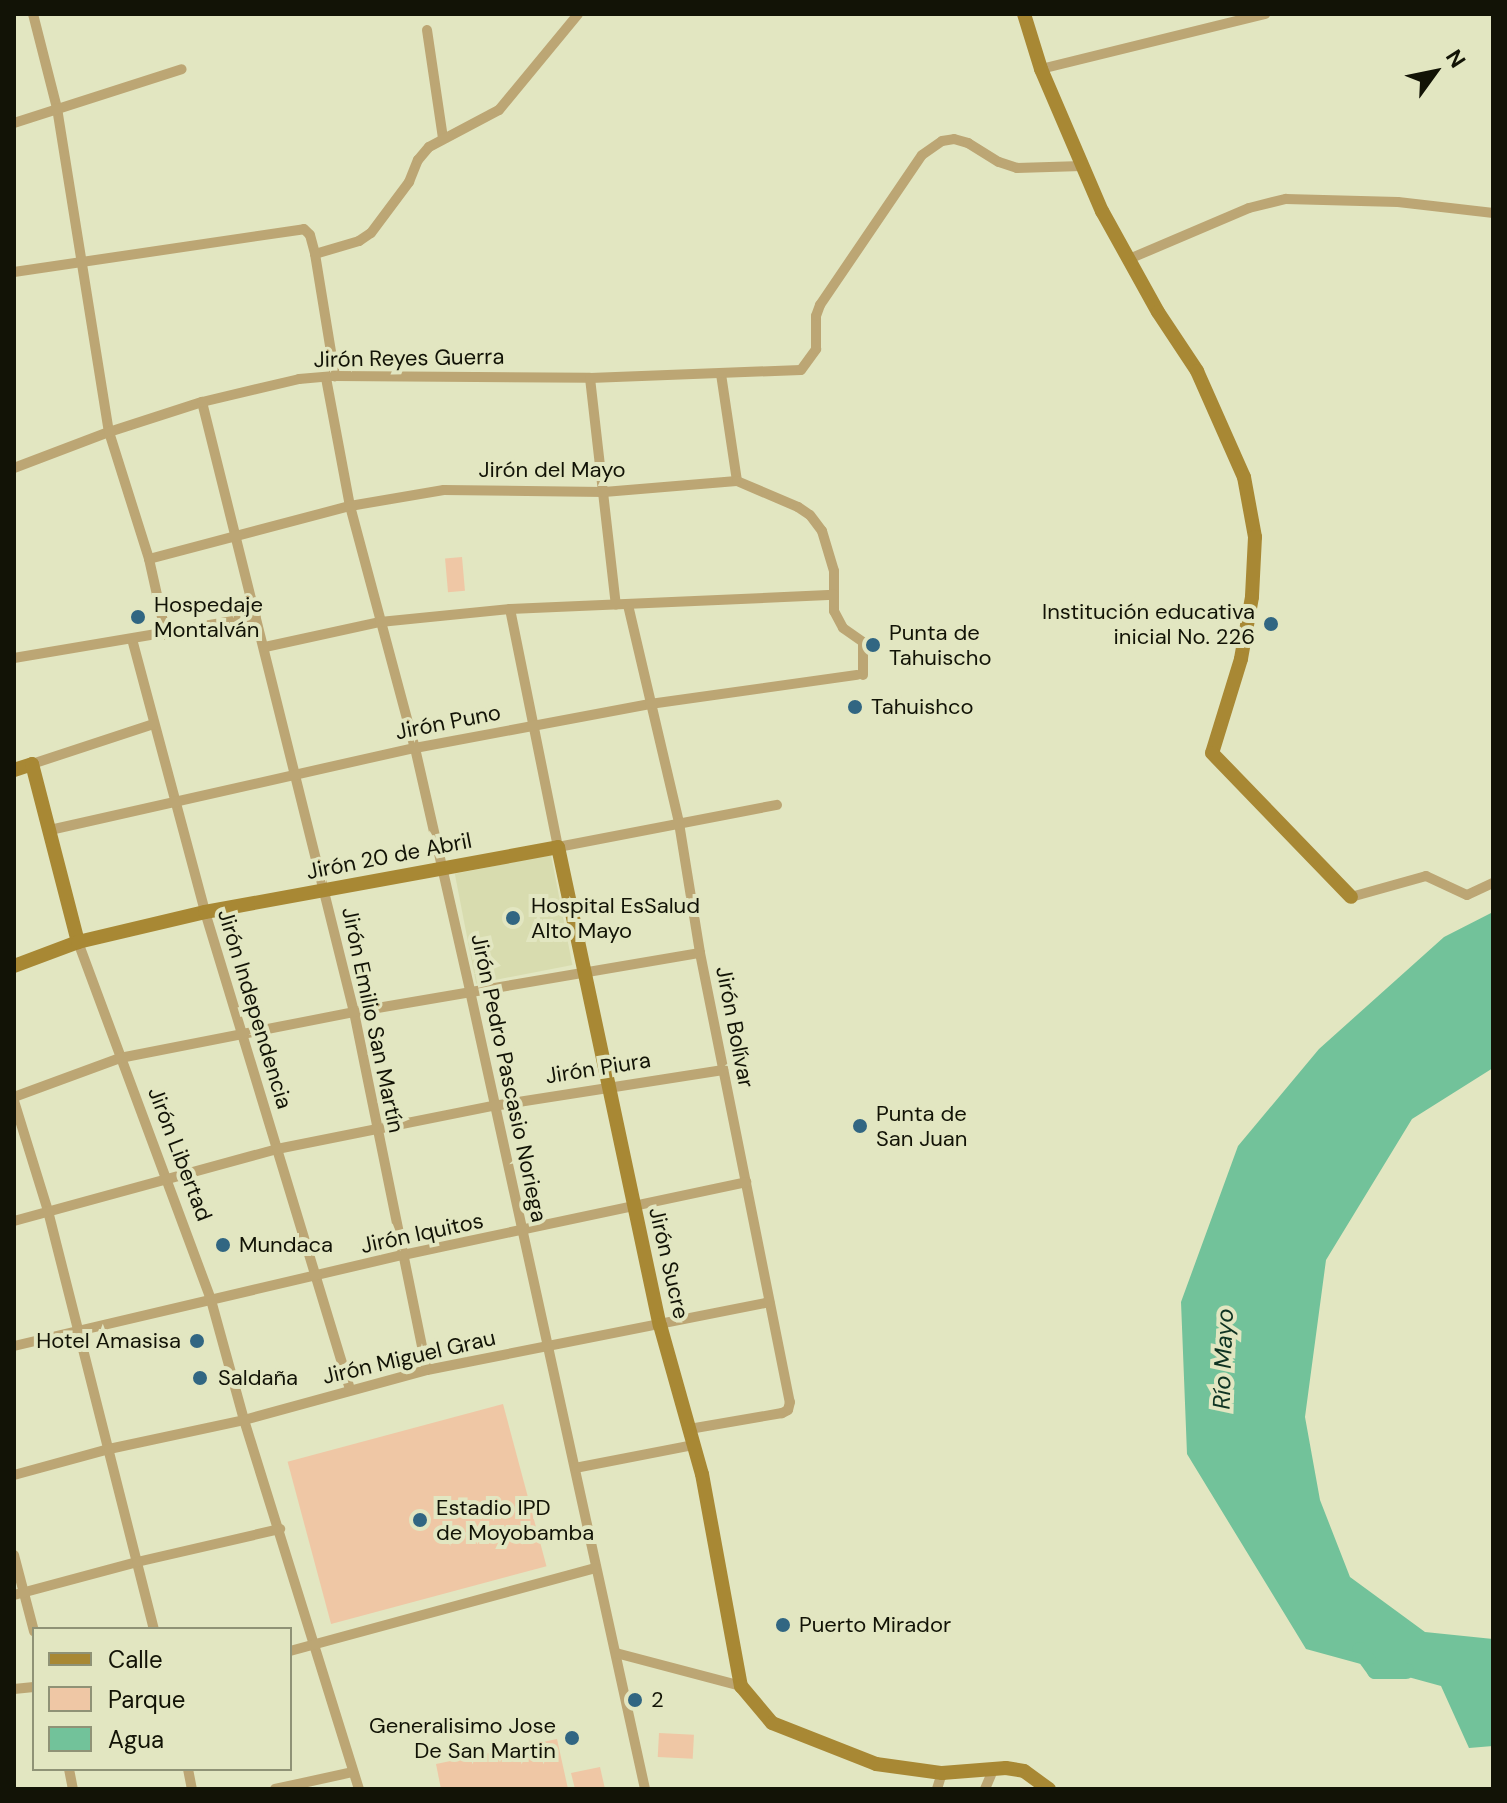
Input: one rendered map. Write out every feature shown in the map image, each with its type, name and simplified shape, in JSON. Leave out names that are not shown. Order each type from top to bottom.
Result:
[{"type":"street","points":[[33,14],[57,108],[109,432],[149,559],[166,635]]},
{"type":"street","points":[[315,254],[359,241],[371,233],[409,182],[418,160],[443,138],[499,110],[578,14]]},
{"type":"street","points":[[1024,14],[1041,69],[1082,166],[1129,259],[1219,414],[1244,477],[1255,537],[1252,597],[1241,659],[1212,753],[1351,897],[1426,876],[1467,895],[1493,883]]},
{"type":"street","points":[[1041,69],[1265,14]]},
{"type":"street","points":[[427,30],[443,138]]},
{"type":"street","points":[[14,123],[182,69]]},
{"type":"street","name":"Jirón Reyes Guerra","points":[[14,468],[109,432],[202,402],[267,385],[331,377],[590,378],[801,370],[816,349],[816,316],[820,305],[922,155],[942,141],[954,139],[1017,168],[1082,166]]},
{"type":"street","points":[[1129,259],[1249,208],[1286,199],[1398,202],[1493,213]]},
{"type":"street","name":"Jirón Pedro Pascasio Noriega","points":[[81,263],[304,229],[310,235],[350,506],[415,748],[645,1789]]},
{"type":"street","points":[[14,272],[81,263]]},
{"type":"street","points":[[721,374],[737,481]]},
{"type":"street","name":"Jirón Bolívar","points":[[590,378],[622,605],[679,823],[700,953],[788,1410],[689,1429]]},
{"type":"street","name":"Jirón Emilio San Martín","points":[[202,402],[233,537],[265,647],[354,1012],[427,1370]]},
{"type":"street","name":"Jirón del Mayo","points":[[149,559],[350,506],[444,490],[604,492],[737,481],[810,515],[822,531],[834,571],[834,611],[843,628],[863,642]]},
{"type":"street","points":[[145,545],[166,554]]},
{"type":"street","points":[[265,647],[380,622],[510,609],[834,595]]},
{"type":"street","points":[[510,609],[531,727],[558,847]]},
{"type":"street","points":[[14,658],[166,635],[256,617]]},
{"type":"street","name":"Jirón Independencia","points":[[132,639],[205,912],[350,1389]]},
{"type":"street","name":"Jirón Puno","points":[[50,830],[174,805],[415,748],[650,704],[860,675],[863,642]]},
{"type":"street","points":[[14,770],[154,724]]},
{"type":"street","name":"Jirón Libertad","points":[[32,764],[78,942],[211,1300],[244,1420],[359,1789]]},
{"type":"street","name":"Jirón 20 de Abril","points":[[14,966],[78,942],[205,912],[325,893],[441,866],[777,805]]},
{"type":"street","name":"Jirón Sucre","points":[[558,847],[660,1325],[693,1445],[741,1686]]},
{"type":"street","points":[[153,1627],[48,1211],[14,1099],[120,1058],[470,991],[700,953]]},
{"type":"street","name":"Jirón Piura","points":[[14,1221],[277,1149],[493,1106],[723,1070]]},
{"type":"street","name":"Jirón Iquitos","points":[[14,1346],[403,1255],[522,1233],[746,1182]]},
{"type":"street","name":"Jirón Miguel Grau","points":[[14,1475],[109,1449],[244,1420],[427,1370],[769,1302]]},
{"type":"street","points":[[575,1468],[693,1445]]},
{"type":"street","points":[[19,1594],[137,1562],[280,1529]]},
{"type":"street","points":[[14,1555],[19,1594],[32,1627]]},
{"type":"street","points":[[292,1650],[595,1568]]},
{"type":"street","points":[[616,1653],[741,1686],[772,1723],[876,1764],[942,1773],[1024,1771],[1049,1789]]},
{"type":"street","points":[[985,1789],[993,1770]]},
{"type":"street","points":[[275,1789],[353,1772]]},
{"type":"street","points":[[937,1789],[942,1773]]},
{"type":"shaded area","name":"Hospital EsSalud Alto Mayo","points":[[551,855],[572,965],[476,984],[455,874]]},
{"type":"green space","points":[[462,557],[465,591],[448,592],[445,558]]},
{"type":"green space","name":"Estadio IPD de Moyobamba","points":[[503,1404],[546,1566],[331,1624],[288,1462]]},
{"type":"green space","points":[[659,1733],[694,1735],[693,1759],[658,1757]]},
{"type":"green space","points":[[557,1739],[568,1789],[441,1789],[436,1764]]},
{"type":"green space","points":[[600,1767],[605,1789],[575,1789],[571,1773]]},
{"type":"water","points":[[1493,912],[1493,1068],[1412,1119],[1326,1260],[1305,1417],[1320,1500],[1350,1577],[1425,1632],[1493,1639],[1493,1746],[1469,1748],[1441,1686],[1306,1649],[1187,1454],[1181,1302],[1238,1146],[1319,1049],[1444,937]]},
{"type":"waterway","name":"Río Mayo","points":[[1360,1650],[1375,1671],[1406,1671]]},
{"type":"place","name":"Hospedaje Montalván","points":[[138,617]]},
{"type":"place","name":"Institución educativa inicial No. 226","points":[[1271,624]]},
{"type":"place","name":"Punta de Tahuischo","points":[[873,645]]},
{"type":"place","name":"Tahuishco","points":[[855,707]]},
{"type":"place","name":"Hospital EsSalud Alto Mayo","points":[[513,918]]},
{"type":"place","name":"Punta de San Juan","points":[[860,1126]]},
{"type":"place","name":"Mundaca","points":[[223,1245]]},
{"type":"place","name":"Hotel Amasisa","points":[[197,1341]]},
{"type":"place","name":"Saldaña","points":[[200,1378]]},
{"type":"place","name":"Estadio IPD de Moyobamba","points":[[420,1520]]},
{"type":"place","name":"Puerto Mirador","points":[[783,1625]]},
{"type":"place","name":"2","points":[[635,1700]]},
{"type":"place","name":"Generalisimo Jose De San Martin","points":[[572,1738]]}]
